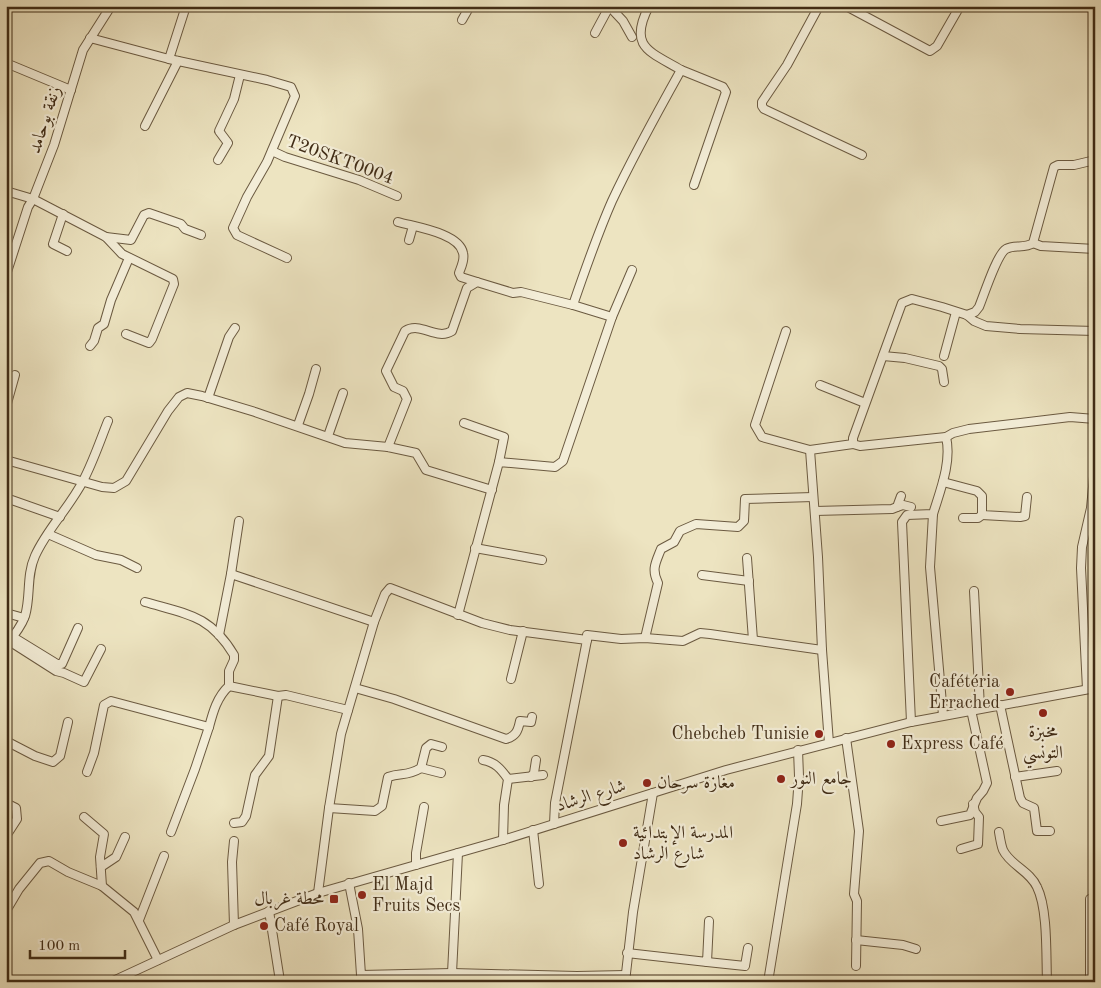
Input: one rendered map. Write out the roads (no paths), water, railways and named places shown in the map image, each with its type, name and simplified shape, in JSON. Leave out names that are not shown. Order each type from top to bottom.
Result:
[{"type":"street","name":"زنقة بوحامد","points":[[6,275],[28,207],[33,199],[54,145],[83,50],[111,6]]},
{"type":"street","points":[[170,59],[186,6]]},
{"type":"street","points":[[462,20],[470,6]]},
{"type":"street","points":[[650,6],[641,21],[640,32],[642,42],[649,51],[682,70],[723,88],[726,92],[694,185]]},
{"type":"street","points":[[819,6],[787,65],[762,102],[762,106],[764,109],[862,155]]},
{"type":"street","points":[[846,6],[930,51],[937,46],[960,6]]},
{"type":"street","points":[[595,33],[609,7],[623,22],[632,38]]},
{"type":"street","points":[[90,38],[178,61],[291,87],[295,96],[292,104],[272,151],[247,196],[233,228],[237,235],[287,258]]},
{"type":"street","points":[[145,126],[178,61]]},
{"type":"street","points":[[6,63],[71,90]]},
{"type":"street","points":[[573,305],[612,202],[644,135],[682,70]]},
{"type":"street","points":[[218,160],[228,143],[219,131],[234,99],[240,75]]},
{"type":"street","name":"T20SKT0004","points":[[272,151],[285,157],[359,180],[397,196]]},
{"type":"street","points":[[967,315],[975,312],[979,307],[1002,251],[1007,248],[1029,246],[1032,243],[1054,167],[1095,160]]},
{"type":"street","points":[[6,191],[33,199],[63,214],[106,237],[122,254],[173,280],[174,284],[152,340],[150,342],[126,334]]},
{"type":"street","points":[[106,237],[131,240],[144,215],[148,212],[181,224],[185,229],[201,235]]},
{"type":"street","points":[[63,214],[53,244],[68,250]]},
{"type":"street","points":[[398,222],[431,230],[455,242],[463,253],[459,273],[461,277],[513,293],[521,292],[612,317]]},
{"type":"street","points":[[410,240],[413,226]]},
{"type":"street","points":[[1032,243],[1041,246],[1095,249]]},
{"type":"street","points":[[90,346],[94,341],[98,328],[104,324],[111,300],[129,258]]},
{"type":"street","points":[[499,462],[555,467],[563,461],[612,317],[632,270]]},
{"type":"street","points":[[388,447],[406,399],[403,391],[394,387],[386,371],[402,338],[406,331],[417,327],[442,335],[452,331],[467,288],[477,282]]},
{"type":"street","points":[[853,444],[853,438],[902,303],[912,299],[967,315],[974,321],[986,326],[1095,331]]},
{"type":"street","points":[[944,356],[956,312]]},
{"type":"street","points":[[208,398],[228,337],[235,328]]},
{"type":"street","points":[[786,331],[755,425],[762,437],[810,450],[853,444],[860,446],[946,437],[953,433],[986,427],[1070,417],[1095,419]]},
{"type":"street","points":[[882,356],[905,358],[939,366],[942,369],[944,382]]},
{"type":"street","points":[[298,425],[316,369]]},
{"type":"street","points":[[6,407],[15,375]]},
{"type":"street","points":[[820,385],[865,404]]},
{"type":"street","points":[[328,436],[342,392]]},
{"type":"street","points":[[6,460],[83,482],[114,488],[126,481],[168,411],[182,394],[187,393],[298,425],[345,443],[388,447],[416,453],[426,470],[492,490]]},
{"type":"street","points":[[10,641],[24,618],[29,575],[34,557],[83,482],[108,421]]},
{"type":"street","points":[[458,615],[492,490],[504,436],[464,423]]},
{"type":"street","points":[[943,716],[930,567],[933,514],[943,482],[948,446],[946,437]]},
{"type":"street","points":[[810,450],[829,742]]},
{"type":"street","points":[[1091,689],[1081,568],[1082,547],[1093,508],[1095,466]]},
{"type":"street","points":[[943,482],[977,491],[982,496],[982,515]]},
{"type":"street","points":[[897,507],[901,496]]},
{"type":"street","points":[[645,638],[658,583],[654,575],[654,568],[661,549],[674,542],[680,531],[696,524],[738,527],[744,521],[745,499],[813,497]]},
{"type":"street","points":[[964,518],[978,518],[982,515],[1025,516],[1027,497]]},
{"type":"street","points":[[6,498],[60,517]]},
{"type":"street","points":[[815,511],[892,508],[903,505],[911,507]]},
{"type":"street","points":[[911,722],[902,522],[907,515],[933,514]]},
{"type":"street","points":[[219,635],[239,521]]},
{"type":"street","points":[[48,534],[96,555],[120,560],[137,568]]},
{"type":"street","points":[[475,548],[542,560]]},
{"type":"street","points":[[747,558],[753,640]]},
{"type":"street","points":[[231,574],[374,622]]},
{"type":"street","points":[[702,575],[749,581]]},
{"type":"street","points":[[318,893],[341,734],[374,622],[385,594],[390,588],[482,624],[586,640]]},
{"type":"street","points":[[974,591],[980,708]]},
{"type":"street","points":[[145,602],[196,617],[212,626],[234,655],[229,672],[229,686],[217,701],[195,769],[171,832]]},
{"type":"street","points":[[6,613],[24,618]]},
{"type":"street","points":[[10,641],[57,664],[62,664],[78,628]]},
{"type":"street","points":[[511,680],[524,631]]},
{"type":"street","points":[[554,824],[555,803],[587,636],[683,641],[700,633],[822,650]]},
{"type":"street","points":[[10,641],[56,671],[84,682],[101,649]]},
{"type":"street","points":[[229,686],[278,696],[286,695],[348,710]]},
{"type":"street","points":[[355,688],[404,702],[506,739],[512,737],[518,731],[520,721],[531,722],[532,717]]},
{"type":"street","name":"شارع الرشاد","points":[[111,982],[234,925],[318,893],[503,840],[652,792],[798,750],[911,722],[1091,689]]},
{"type":"street","points":[[234,823],[242,822],[246,816],[255,775],[269,756],[278,696]]},
{"type":"street","points":[[87,772],[94,753],[104,704],[111,701],[209,727]]},
{"type":"street","points":[[1000,705],[1020,798],[1024,803],[1034,808],[1037,831],[1050,831]]},
{"type":"street","points":[[941,821],[970,815],[973,804],[987,783],[971,710]]},
{"type":"street","points":[[6,741],[35,756],[53,762],[60,756],[68,722]]},
{"type":"street","points":[[846,738],[859,831],[854,894],[857,901],[856,966]]},
{"type":"street","points":[[421,768],[426,748],[431,744],[442,747]]},
{"type":"street","points":[[768,982],[797,804],[798,750]]},
{"type":"street","points":[[483,760],[491,761],[498,766],[508,779],[504,805],[503,840]]},
{"type":"street","points":[[531,777],[534,773],[536,760]]},
{"type":"street","points":[[329,808],[374,811],[382,806],[388,777],[411,774],[421,768],[441,773]]},
{"type":"street","points":[[1015,777],[1057,771]]},
{"type":"street","points":[[508,779],[543,775]]},
{"type":"street","points":[[349,883],[358,929],[361,978],[578,976],[625,978],[627,953],[652,792]]},
{"type":"street","points":[[6,803],[16,808],[17,819],[6,836]]},
{"type":"street","points":[[961,849],[978,844],[979,817],[973,804]]},
{"type":"street","points":[[416,865],[416,853],[424,807]]},
{"type":"street","points":[[84,817],[104,834],[100,857],[102,886]]},
{"type":"street","points":[[534,830],[539,884]]},
{"type":"street","points":[[999,832],[1003,850],[1031,877],[1040,894],[1044,920],[1047,982]]},
{"type":"street","points":[[101,867],[116,857],[125,837]]},
{"type":"street","points":[[234,841],[232,862],[234,925]]},
{"type":"street","points":[[455,976],[458,853]]},
{"type":"street","points":[[139,920],[164,856]]},
{"type":"street","points":[[6,911],[19,889],[40,863],[49,861],[68,872],[102,886],[128,906],[139,920],[158,960]]},
{"type":"street","points":[[1090,899],[1090,982]]},
{"type":"street","points":[[269,911],[280,981]]},
{"type":"street","points":[[707,962],[709,922]]},
{"type":"street","points":[[856,940],[916,948]]},
{"type":"street","points":[[627,953],[745,966],[748,948]]},
{"type":"place","name":"Cafétéria Errached","points":[[1010,692]]},
{"type":"place","name":"مخبزة التونسي","points":[[1043,713]]},
{"type":"place","name":"Chebcheb Tunisie","points":[[819,734]]},
{"type":"place","name":"Express Café","points":[[891,744]]},
{"type":"place","name":"جامع النور","points":[[781,779]]},
{"type":"place","name":"مغازة سرحان","points":[[647,783]]},
{"type":"place","name":"المدرسة الإبتدائية شارع الرشاد","points":[[623,843]]},
{"type":"place","name":"El Majd Fruits Secs","points":[[362,895]]},
{"type":"place","name":"محطة غربال","points":[[334,899]]},
{"type":"place","name":"Café Royal","points":[[264,926]]}]
